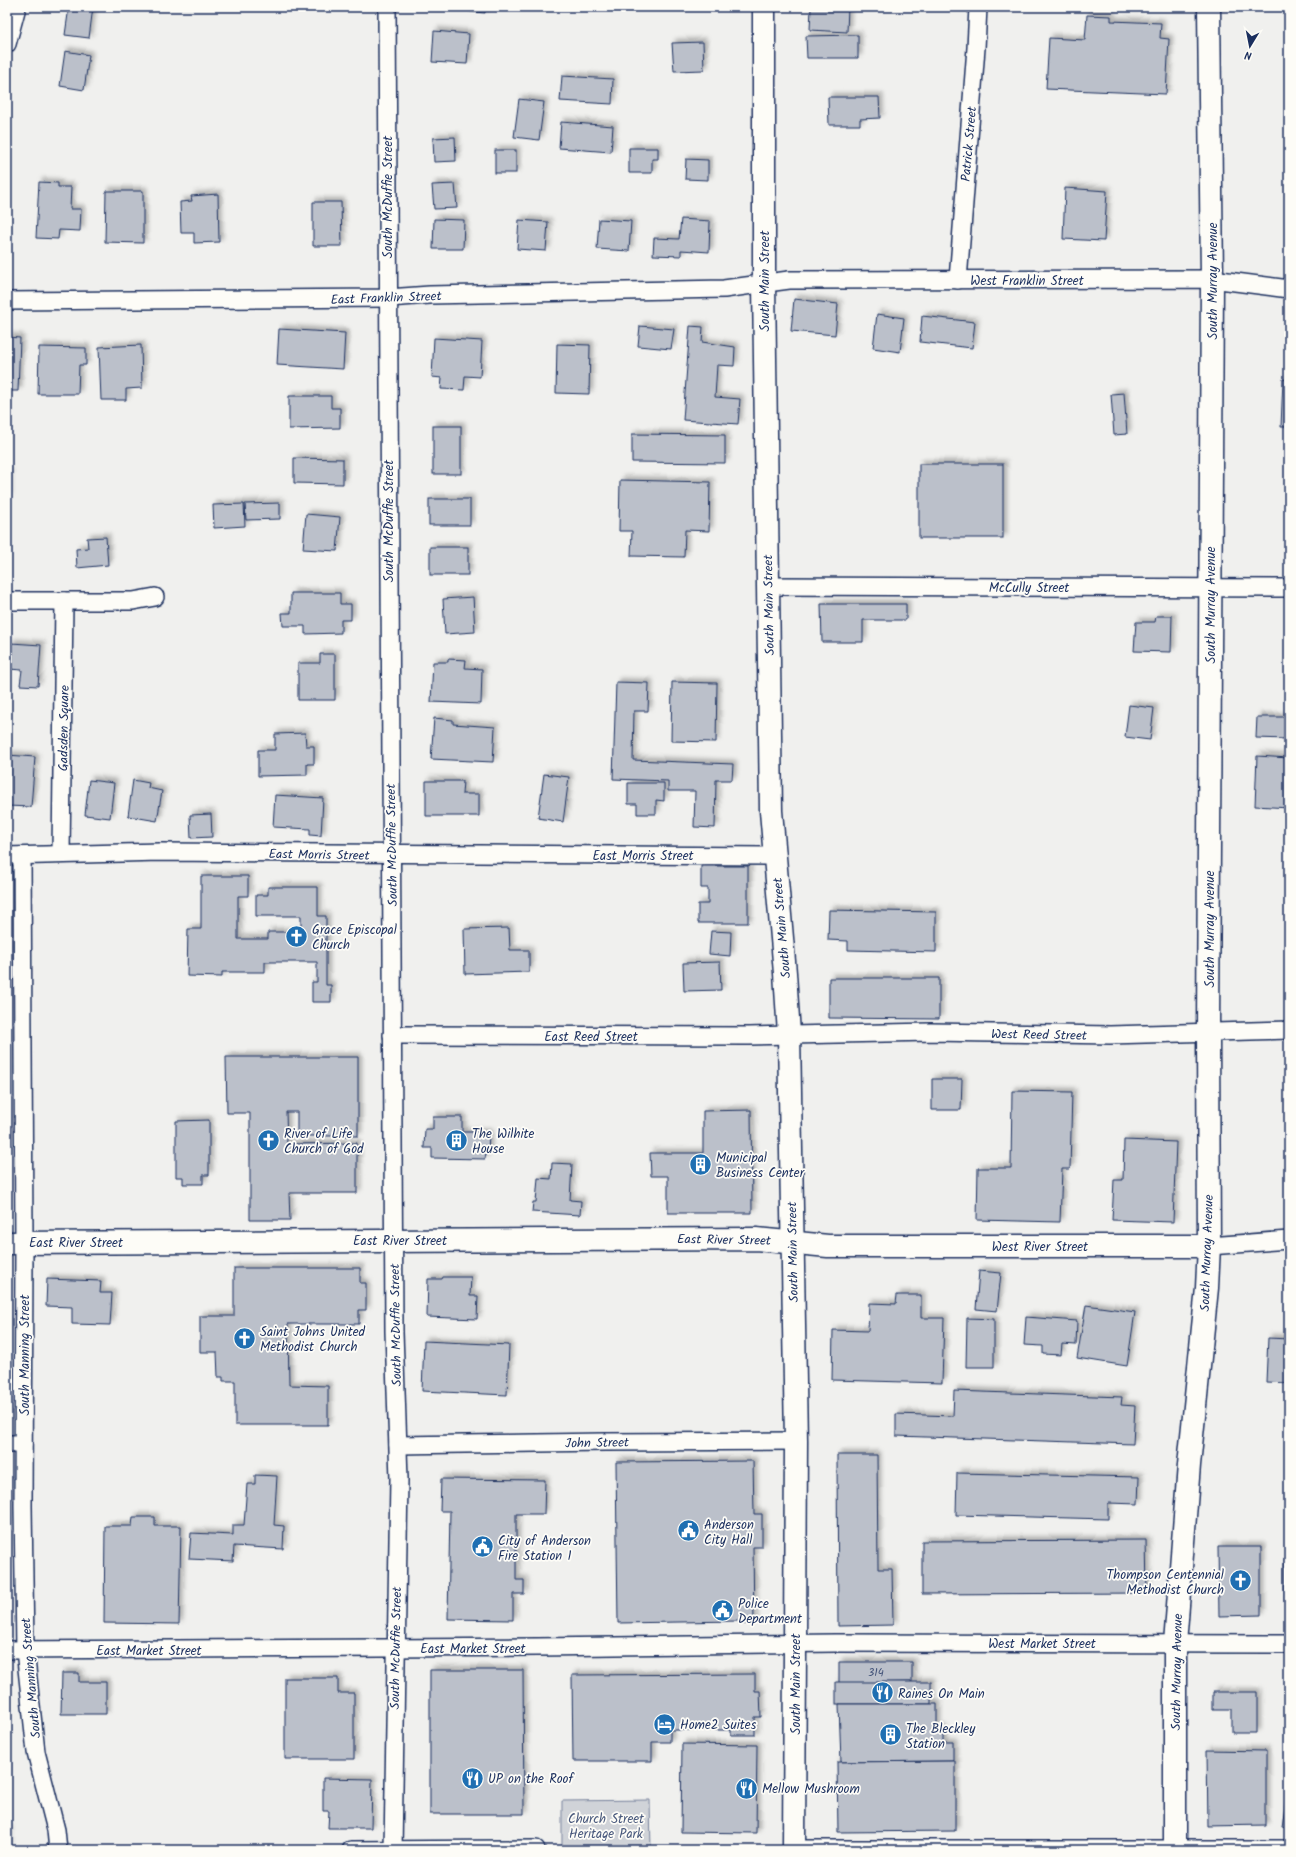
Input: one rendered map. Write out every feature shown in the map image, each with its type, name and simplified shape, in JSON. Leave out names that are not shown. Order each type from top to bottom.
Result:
[{"type":"main road","name":"South Main Street","points":[[764,7],[764,283],[771,811],[789,1034],[796,1441],[794,1850]]},
{"type":"main road","name":"South Murray Avenue","points":[[1175,1850],[1175,1644],[1189,1465],[1207,1288],[1209,1246],[1208,1033],[1212,279],[1209,7]]},
{"type":"main road","name":"East River Street","points":[[16,1242],[756,1238],[792,1241]]},
{"type":"main road","name":"West River Street","points":[[792,1241],[828,1246],[1209,1246]]},
{"type":"street","points":[[7,44],[17,7]]},
{"type":"street","name":"South McDuffie Street","points":[[387,7],[394,1332],[399,1486],[395,1648],[393,1850]]},
{"type":"street","name":"Patrick Street","points":[[958,280],[978,7]]},
{"type":"street","name":"West Franklin Street","points":[[764,283],[781,280],[1212,279],[1289,289]]},
{"type":"street","name":"East Franklin Street","points":[[7,301],[388,298],[430,295],[724,289],[764,283]]},
{"type":"street","name":"McCully Street","points":[[768,586],[1289,588]]},
{"type":"street","points":[[7,601],[133,601],[155,597]]},
{"type":"street","name":"Gadsden Square","points":[[61,854],[64,601]]},
{"type":"street","name":"East Morris Street","points":[[14,856],[160,852],[775,856]]},
{"type":"street","name":"South Manning Street","points":[[14,856],[16,1242],[15,1444],[25,1650],[36,1752],[56,1830],[58,1850]]},
{"type":"street","name":"West Reed Street","points":[[789,1034],[931,1032],[1110,1035],[1289,1030]]},
{"type":"street","name":"East Reed Street","points":[[392,1035],[749,1036],[789,1034]]},
{"type":"street","name":"West River Street","points":[[1209,1246],[1289,1240]]},
{"type":"street","name":"John Street","points":[[398,1445],[796,1441]]},
{"type":"street","name":"West Market Street","points":[[796,1643],[1289,1644]]},
{"type":"street","name":"East Market Street","points":[[7,1650],[395,1648],[796,1643]]},
{"type":"street","points":[[351,1850],[536,1849]]},
{"type":"street","points":[[794,1850],[1289,1849]]},
{"type":"green space","name":"Church Street Heritage Park","points":[[650,1800],[651,1850],[562,1850],[562,1801]]},
{"type":"building","points":[[69,7],[93,7],[89,38],[65,35]]},
{"type":"building","points":[[452,7],[485,7],[485,13],[452,10]]},
{"type":"building","points":[[811,7],[848,7],[847,32],[810,30]]},
{"type":"building","points":[[1087,15],[1111,16],[1111,21],[1161,23],[1160,38],[1169,39],[1166,94],[1046,89],[1049,38],[1085,40]]},
{"type":"building","points":[[434,31],[469,34],[467,64],[432,62]]},
{"type":"building","points":[[858,35],[858,58],[807,58],[806,36]]},
{"type":"building","points":[[703,42],[704,70],[674,71],[672,43]]},
{"type":"building","points":[[65,51],[89,55],[84,90],[60,86]]},
{"type":"building","points":[[562,76],[613,79],[612,104],[560,101]]},
{"type":"building","points":[[828,97],[879,97],[880,118],[860,119],[860,125],[829,125]]},
{"type":"building","points":[[519,99],[544,102],[539,140],[514,137]]},
{"type":"building","points":[[561,122],[613,126],[611,152],[559,148]]},
{"type":"building","points":[[455,137],[456,161],[434,162],[433,138]]},
{"type":"building","points":[[629,148],[658,148],[658,159],[652,159],[652,173],[629,173]]},
{"type":"building","points":[[495,150],[516,150],[516,173],[495,173]]},
{"type":"building","points":[[686,159],[708,160],[708,180],[685,179]]},
{"type":"building","points":[[39,182],[58,183],[58,187],[71,187],[70,209],[81,209],[80,231],[59,230],[58,239],[36,238]]},
{"type":"building","points":[[455,184],[457,208],[434,209],[432,185]]},
{"type":"building","points":[[1065,188],[1107,191],[1104,241],[1063,239]]},
{"type":"building","points":[[106,191],[143,191],[143,243],[105,242]]},
{"type":"building","points":[[218,194],[219,242],[194,243],[194,233],[181,233],[180,202],[192,201],[191,196]]},
{"type":"building","points":[[313,202],[341,202],[342,246],[313,246]]},
{"type":"building","points":[[434,219],[464,220],[463,249],[433,249]]},
{"type":"building","points":[[599,219],[631,221],[629,251],[597,249]]},
{"type":"building","points":[[681,219],[710,221],[709,252],[681,250],[681,256],[653,255],[654,238],[679,239]]},
{"type":"building","points":[[519,220],[548,222],[546,251],[517,249]]},
{"type":"building","points":[[794,299],[838,304],[835,335],[791,331]]},
{"type":"building","points":[[877,314],[904,318],[900,352],[873,348]]},
{"type":"building","points":[[922,316],[975,322],[972,348],[920,342]]},
{"type":"building","points":[[640,326],[674,329],[671,349],[638,346]]},
{"type":"building","points":[[690,326],[703,327],[702,342],[735,347],[734,366],[717,365],[715,397],[740,399],[738,424],[683,420]]},
{"type":"building","points":[[279,329],[345,333],[343,369],[277,365]]},
{"type":"building","points":[[7,337],[20,338],[18,391],[7,391]]},
{"type":"building","points":[[434,338],[482,341],[480,377],[465,376],[464,390],[441,389],[442,378],[432,377]]},
{"type":"building","points":[[557,344],[590,345],[589,394],[556,393]]},
{"type":"building","points":[[141,345],[142,388],[126,389],[126,400],[101,400],[99,347]]},
{"type":"building","points":[[39,347],[86,348],[86,365],[79,365],[78,394],[38,394]]},
{"type":"building","points":[[1283,379],[1289,380],[1289,427],[1281,427]]},
{"type":"building","points":[[1124,393],[1127,434],[1114,435],[1111,394]]},
{"type":"building","points":[[289,396],[331,396],[331,408],[340,408],[340,428],[289,429]]},
{"type":"building","points":[[433,426],[461,426],[461,474],[433,474]]},
{"type":"building","points":[[632,434],[725,435],[725,463],[632,462]]},
{"type":"building","points":[[294,458],[343,459],[343,484],[294,483]]},
{"type":"building","points":[[919,464],[1003,464],[1003,538],[919,538]]},
{"type":"building","points":[[8,472],[8,497],[7,497]]},
{"type":"building","points":[[620,480],[710,482],[709,531],[685,530],[684,557],[631,556],[632,531],[619,531]]},
{"type":"building","points":[[429,499],[470,499],[470,525],[429,525]]},
{"type":"building","points":[[280,503],[280,519],[246,520],[245,504]]},
{"type":"building","points":[[244,504],[245,526],[214,528],[213,505]]},
{"type":"building","points":[[306,514],[340,517],[337,551],[303,549]]},
{"type":"building","points":[[106,537],[108,565],[77,568],[76,549],[88,548],[87,538]]},
{"type":"building","points":[[430,547],[468,547],[468,575],[430,575]]},
{"type":"building","points":[[291,593],[340,593],[340,604],[351,604],[351,620],[341,620],[341,633],[305,634],[305,626],[283,626],[282,613],[291,613]]},
{"type":"building","points":[[473,597],[475,632],[445,634],[443,599]]},
{"type":"building","points":[[821,604],[906,604],[906,620],[863,620],[863,642],[822,642]]},
{"type":"building","points":[[1156,616],[1172,616],[1171,652],[1134,651],[1136,622],[1155,622]]},
{"type":"building","points":[[11,643],[41,645],[38,686],[20,685],[22,670],[9,669]]},
{"type":"building","points":[[320,654],[335,654],[335,700],[298,700],[298,663],[320,663]]},
{"type":"building","points":[[448,659],[466,660],[465,668],[482,669],[481,704],[431,702],[433,662],[448,662]]},
{"type":"building","points":[[616,682],[649,683],[648,711],[634,711],[633,760],[733,764],[732,780],[716,780],[715,828],[694,827],[695,791],[668,791],[668,781],[613,779]]},
{"type":"building","points":[[672,682],[717,683],[716,742],[671,741]]},
{"type":"building","points":[[1129,705],[1154,708],[1150,740],[1125,737]]},
{"type":"building","points":[[1257,717],[1287,717],[1287,739],[1256,738]]},
{"type":"building","points":[[434,718],[453,720],[453,724],[495,727],[493,762],[431,759]]},
{"type":"building","points":[[305,733],[306,746],[314,746],[314,764],[307,764],[307,775],[258,776],[258,750],[275,750],[275,734]]},
{"type":"building","points":[[7,755],[35,757],[31,807],[7,806]]},
{"type":"building","points":[[1257,756],[1289,758],[1289,808],[1255,806]]},
{"type":"building","points":[[544,774],[569,777],[563,822],[538,818]]},
{"type":"building","points":[[89,780],[114,783],[110,818],[85,815]]},
{"type":"building","points":[[133,780],[149,783],[148,788],[162,791],[157,821],[128,816]]},
{"type":"building","points":[[426,781],[463,781],[462,794],[479,794],[479,816],[426,816]]},
{"type":"building","points":[[628,783],[664,783],[664,801],[656,800],[656,814],[637,814],[637,804],[628,804]]},
{"type":"building","points":[[275,795],[323,798],[321,836],[310,835],[310,829],[273,827]]},
{"type":"building","points":[[211,814],[212,837],[191,838],[190,815]]},
{"type":"building","points":[[701,866],[748,866],[748,923],[698,923],[698,904],[708,904],[708,888],[701,888]]},
{"type":"building","name":"Grace Episcopal Church","points":[[201,876],[248,876],[248,896],[238,896],[238,939],[268,939],[268,932],[301,932],[301,916],[256,916],[256,895],[268,895],[268,887],[318,887],[318,916],[326,916],[326,985],[331,985],[331,1002],[312,1002],[312,982],[317,982],[317,962],[265,962],[265,972],[222,972],[222,977],[187,976],[188,929],[201,929]]},
{"type":"building","points":[[829,910],[936,912],[936,952],[848,950],[848,941],[828,940]]},
{"type":"building","points":[[509,928],[510,950],[529,950],[529,972],[465,974],[464,929]]},
{"type":"building","points":[[711,931],[731,932],[730,956],[709,954]]},
{"type":"building","points":[[720,962],[721,990],[684,991],[683,963]]},
{"type":"building","points":[[829,978],[939,978],[939,1019],[829,1018]]},
{"type":"building","name":"River of Life Church of God","points":[[226,1057],[358,1057],[358,1136],[297,1136],[297,1112],[286,1112],[287,1144],[357,1143],[357,1193],[289,1193],[290,1220],[250,1220],[250,1113],[227,1113]]},
{"type":"building","points":[[932,1079],[962,1079],[961,1110],[932,1110]]},
{"type":"building","points":[[1012,1091],[1072,1092],[1070,1169],[1062,1169],[1060,1222],[977,1220],[978,1168],[1011,1168]]},
{"type":"building","name":"Municipal Business Center","points":[[751,1110],[752,1213],[668,1213],[668,1176],[651,1176],[650,1153],[703,1153],[703,1111]]},
{"type":"building","name":"The Wilhite House","points":[[433,1117],[462,1117],[462,1132],[489,1132],[488,1153],[486,1153],[485,1159],[432,1158],[432,1148],[424,1148],[425,1129],[433,1129]]},
{"type":"building","points":[[209,1120],[209,1175],[203,1175],[203,1184],[183,1184],[183,1177],[176,1177],[176,1121]]},
{"type":"building","points":[[1124,1140],[1176,1142],[1173,1222],[1112,1220],[1114,1180],[1123,1180]]},
{"type":"building","points":[[1289,1151],[1289,1192],[1287,1192]]},
{"type":"building","points":[[552,1163],[572,1164],[570,1200],[581,1201],[580,1215],[532,1212],[533,1202],[536,1202],[538,1178],[551,1179]]},
{"type":"building","name":"Saint Johns United Methodist Church","points":[[234,1268],[360,1268],[360,1283],[366,1283],[366,1310],[359,1310],[359,1324],[288,1324],[289,1385],[328,1386],[328,1425],[235,1425],[235,1381],[223,1381],[223,1377],[218,1377],[217,1352],[200,1352],[200,1316],[234,1316]]},
{"type":"building","points":[[979,1271],[1001,1273],[997,1311],[976,1309]]},
{"type":"building","points":[[443,1277],[471,1277],[470,1296],[478,1296],[477,1319],[427,1317],[428,1279],[442,1279]]},
{"type":"building","points":[[47,1279],[101,1281],[100,1293],[112,1293],[110,1325],[72,1324],[72,1307],[46,1306]]},
{"type":"building","points":[[897,1295],[921,1295],[921,1318],[944,1318],[942,1383],[832,1380],[833,1330],[868,1331],[869,1303],[896,1304]]},
{"type":"building","points":[[1086,1305],[1135,1312],[1127,1366],[1077,1358]]},
{"type":"building","points":[[1026,1317],[1077,1321],[1076,1345],[1062,1344],[1061,1355],[1043,1354],[1043,1346],[1024,1345]]},
{"type":"building","points":[[967,1318],[994,1319],[994,1367],[966,1367]]},
{"type":"building","points":[[1268,1338],[1289,1339],[1289,1383],[1266,1382]]},
{"type":"building","points":[[424,1341],[509,1345],[507,1395],[422,1391]]},
{"type":"building","points":[[954,1391],[1122,1397],[1121,1405],[1135,1406],[1133,1444],[896,1436],[896,1414],[953,1416]]},
{"type":"building","points":[[837,1455],[877,1455],[878,1569],[892,1569],[893,1625],[838,1626]]},
{"type":"building","name":"Anderson City Hall","points":[[753,1461],[754,1514],[762,1514],[762,1547],[753,1547],[754,1624],[739,1624],[739,1621],[618,1623],[616,1462]]},
{"type":"building","points":[[957,1473],[1139,1477],[1138,1504],[1108,1503],[1108,1519],[956,1515]]},
{"type":"building","points":[[255,1475],[277,1476],[274,1525],[284,1526],[283,1549],[234,1546],[233,1561],[189,1559],[191,1533],[233,1535],[233,1525],[244,1525],[247,1484],[255,1484]]},
{"type":"building","name":"City of Anderson Fire Station 1","points":[[441,1479],[545,1480],[544,1514],[516,1514],[516,1580],[524,1580],[524,1594],[513,1594],[513,1620],[448,1619],[450,1511],[440,1511]]},
{"type":"building","points":[[133,1517],[155,1517],[155,1526],[181,1526],[179,1624],[104,1623],[105,1526],[132,1526]]},
{"type":"building","points":[[1146,1540],[1147,1593],[922,1594],[922,1541]]},
{"type":"building","name":"Thompson Centennial Methodist Church","points":[[1218,1547],[1261,1547],[1261,1615],[1219,1616]]},
{"type":"building","points":[[1285,1558],[1289,1558],[1289,1617],[1285,1617]]},
{"type":"building","points":[[839,1662],[912,1662],[912,1682],[839,1683]]},
{"type":"building","points":[[430,1670],[523,1670],[524,1814],[430,1814]]},
{"type":"building","points":[[62,1673],[79,1673],[79,1682],[106,1682],[106,1714],[61,1714]]},
{"type":"building","name":"Home2 Suites","points":[[755,1674],[755,1691],[760,1691],[761,1717],[755,1717],[755,1735],[731,1735],[731,1730],[670,1730],[670,1742],[652,1742],[652,1761],[573,1761],[572,1675]]},
{"type":"building","points":[[285,1678],[338,1678],[338,1693],[354,1693],[354,1759],[285,1759]]},
{"type":"building","name":"Raines On Main","points":[[836,1682],[931,1682],[931,1704],[836,1704]]},
{"type":"building","points":[[1213,1692],[1257,1692],[1257,1733],[1232,1733],[1232,1710],[1213,1710]]},
{"type":"building","name":"The Bleckley Station","points":[[839,1704],[937,1704],[937,1729],[943,1729],[943,1742],[953,1742],[953,1761],[841,1762]]},
{"type":"building","points":[[682,1744],[757,1745],[756,1833],[681,1832]]},
{"type":"building","points":[[1207,1750],[1266,1751],[1266,1825],[1208,1826]]},
{"type":"building","points":[[955,1761],[955,1831],[838,1832],[837,1762]]},
{"type":"building","points":[[1289,1776],[1289,1828],[1282,1827]]},
{"type":"building","points":[[323,1778],[372,1779],[371,1828],[328,1828],[329,1811],[323,1811]]},
{"type":"building","points":[[8,1829],[8,1850],[7,1850]]},
{"type":"place","name":"Grace Episcopal Church","points":[[297,936]]},
{"type":"place","name":"River of Life Church of God","points":[[268,1140]]},
{"type":"place","name":"The Wilhite House","points":[[456,1140]]},
{"type":"place","name":"Municipal Business Center","points":[[701,1164]]},
{"type":"place","name":"Saint Johns United Methodist Church","points":[[244,1338]]},
{"type":"place","name":"Anderson City Hall","points":[[689,1531]]},
{"type":"place","name":"City of Anderson Fire Station 1","points":[[482,1547]]},
{"type":"place","name":"Thompson Centennial Methodist Church","points":[[1240,1581]]},
{"type":"place","name":"Police Department","points":[[723,1610]]},
{"type":"place","name":"Raines On Main","points":[[883,1693]]},
{"type":"place","name":"Home2 Suites","points":[[664,1724]]},
{"type":"place","name":"The Bleckley Station","points":[[891,1735]]},
{"type":"place","name":"UP on the Roof","points":[[472,1778]]},
{"type":"place","name":"Mellow Mushroom","points":[[747,1788]]}]
